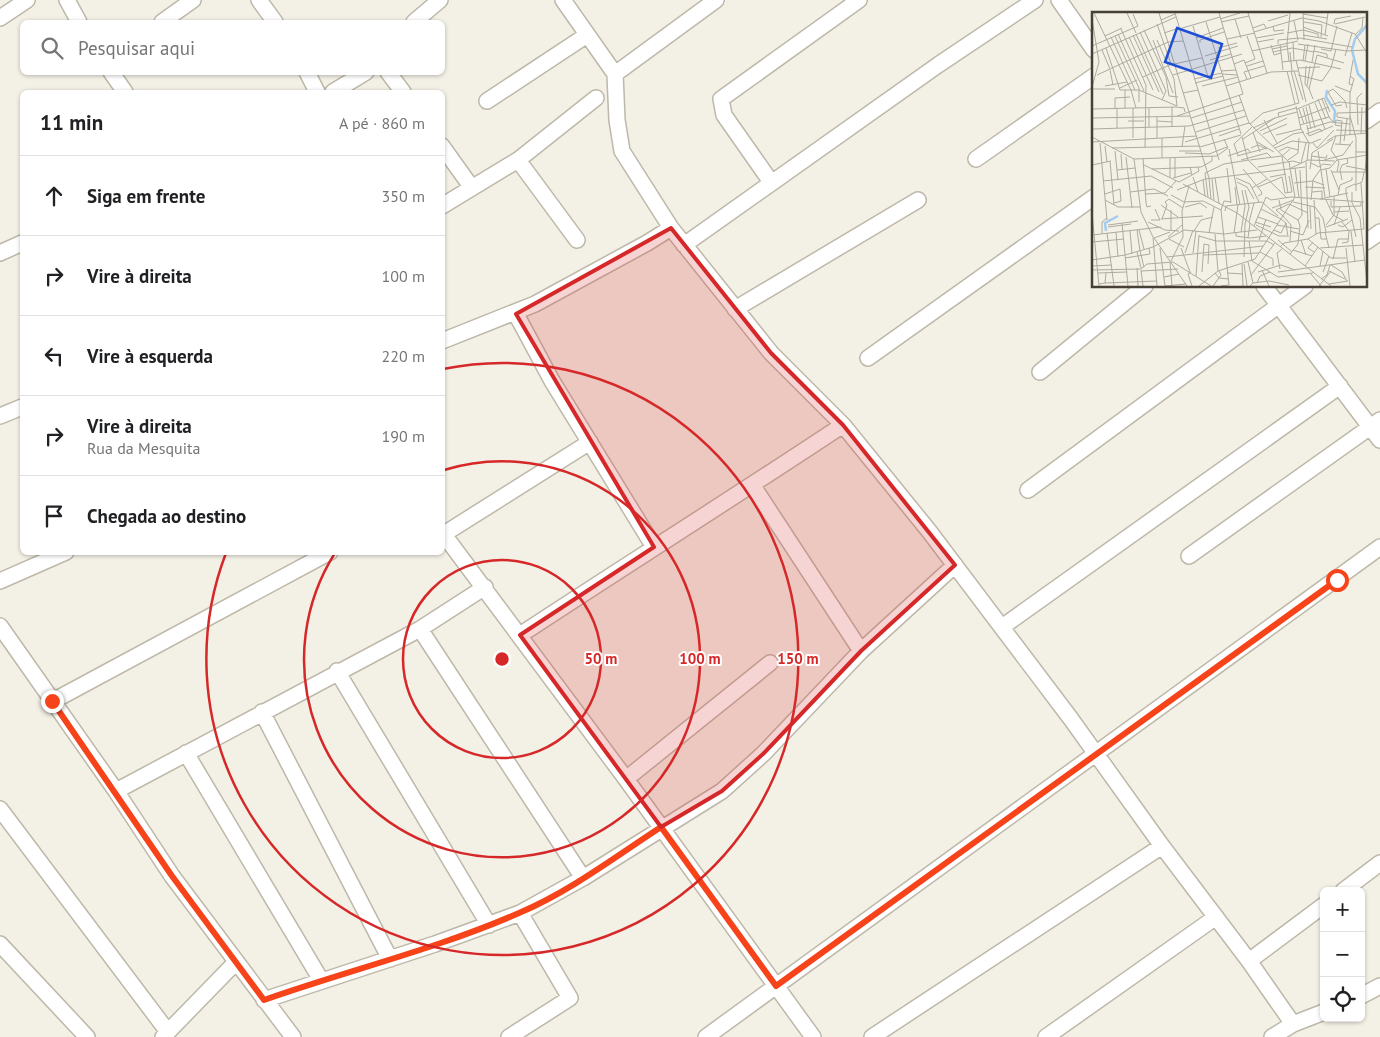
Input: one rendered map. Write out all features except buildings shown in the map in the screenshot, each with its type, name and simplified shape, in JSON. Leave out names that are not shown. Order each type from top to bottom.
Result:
[{"type":"street","points":[[0,18],[27,0]]},
{"type":"street","points":[[165,20],[194,0]]},
{"type":"street","points":[[259,0],[274,20]]},
{"type":"street","points":[[416,20],[440,0]]},
{"type":"street","points":[[562,0],[615,74],[617,120],[622,151],[671,228],[771,353],[843,425],[955,565],[1249,961],[1292,1024]]},
{"type":"street","points":[[615,74],[716,0]]},
{"type":"street","points":[[771,182],[724,115],[721,99],[859,0]]},
{"type":"street","points":[[684,246],[938,64],[1035,0]]},
{"type":"street","points":[[1059,0],[1092,47]]},
{"type":"street","points":[[73,2],[78,20]]},
{"type":"street","points":[[488,101],[587,35]]},
{"type":"street","points":[[113,75],[124,90]]},
{"type":"street","points":[[308,75],[316,90]]},
{"type":"street","points":[[336,90],[361,75]]},
{"type":"street","points":[[390,75],[402,90]]},
{"type":"street","points":[[976,159],[1092,77]]},
{"type":"street","points":[[445,204],[518,160],[596,98]]},
{"type":"street","points":[[1368,120],[1380,111]]},
{"type":"street","points":[[445,150],[472,188]]},
{"type":"street","points":[[518,160],[577,240]]},
{"type":"street","points":[[868,358],[1092,197]]},
{"type":"street","points":[[735,309],[918,200]]},
{"type":"street","points":[[445,340],[516,314],[671,228]]},
{"type":"street","points":[[1368,241],[1380,232]]},
{"type":"street","points":[[0,253],[20,244]]},
{"type":"street","points":[[1040,372],[1143,288]]},
{"type":"street","points":[[1265,288],[1340,386],[1375,424],[1380,440]]},
{"type":"street","points":[[1028,490],[1302,288]]},
{"type":"street","points":[[516,314],[552,381],[654,546]]},
{"type":"street","points":[[1002,627],[1340,386]]},
{"type":"street","points":[[0,416],[20,408]]},
{"type":"street","points":[[1189,556],[1375,424]]},
{"type":"street","points":[[520,635],[654,546],[753,486],[843,425]]},
{"type":"street","points":[[445,532],[590,442]]},
{"type":"street","points":[[753,486],[861,651]]},
{"type":"street","points":[[445,536],[485,587],[661,827],[776,986],[808,1035]]},
{"type":"street","points":[[706,1037],[934,873],[1094,753],[1380,547]]},
{"type":"street","points":[[0,581],[59,555]]},
{"type":"street","points":[[52,701],[324,555]]},
{"type":"street","points":[[264,1000],[390,959],[520,913],[583,878],[661,827],[722,791],[763,754],[861,651],[955,565]]},
{"type":"street","points":[[116,791],[420,629],[485,587]]},
{"type":"street","points":[[0,626],[116,791],[172,876],[293,1037]]},
{"type":"street","points":[[420,629],[583,878]]},
{"type":"street","points":[[626,779],[770,663]]},
{"type":"street","points":[[338,671],[489,925]]},
{"type":"street","points":[[262,712],[390,959]]},
{"type":"street","points":[[186,753],[321,980]]},
{"type":"street","points":[[0,809],[165,1034],[236,962]]},
{"type":"street","points":[[872,1037],[1162,846]]},
{"type":"street","points":[[1348,887],[1380,863]]},
{"type":"street","points":[[1249,961],[1320,908]]},
{"type":"street","points":[[509,1037],[570,998],[520,913]]},
{"type":"street","points":[[1046,1037],[1216,917]]},
{"type":"street","points":[[0,944],[87,1037]]},
{"type":"street","points":[[1365,994],[1380,986]]},
{"type":"street","points":[[1272,1037],[1292,1024],[1320,1014]]},
{"type":"highlighted area","points":[[671,228],[771,353],[843,425],[955,565],[861,651],[763,754],[722,791],[661,827],[520,635],[654,547],[516,314]]},
{"type":"route","points":[[52,701],[116,791],[172,876],[264,1000],[434,944],[520,913],[583,878],[661,827],[776,986],[934,873],[1094,753],[1337,580]]}]
